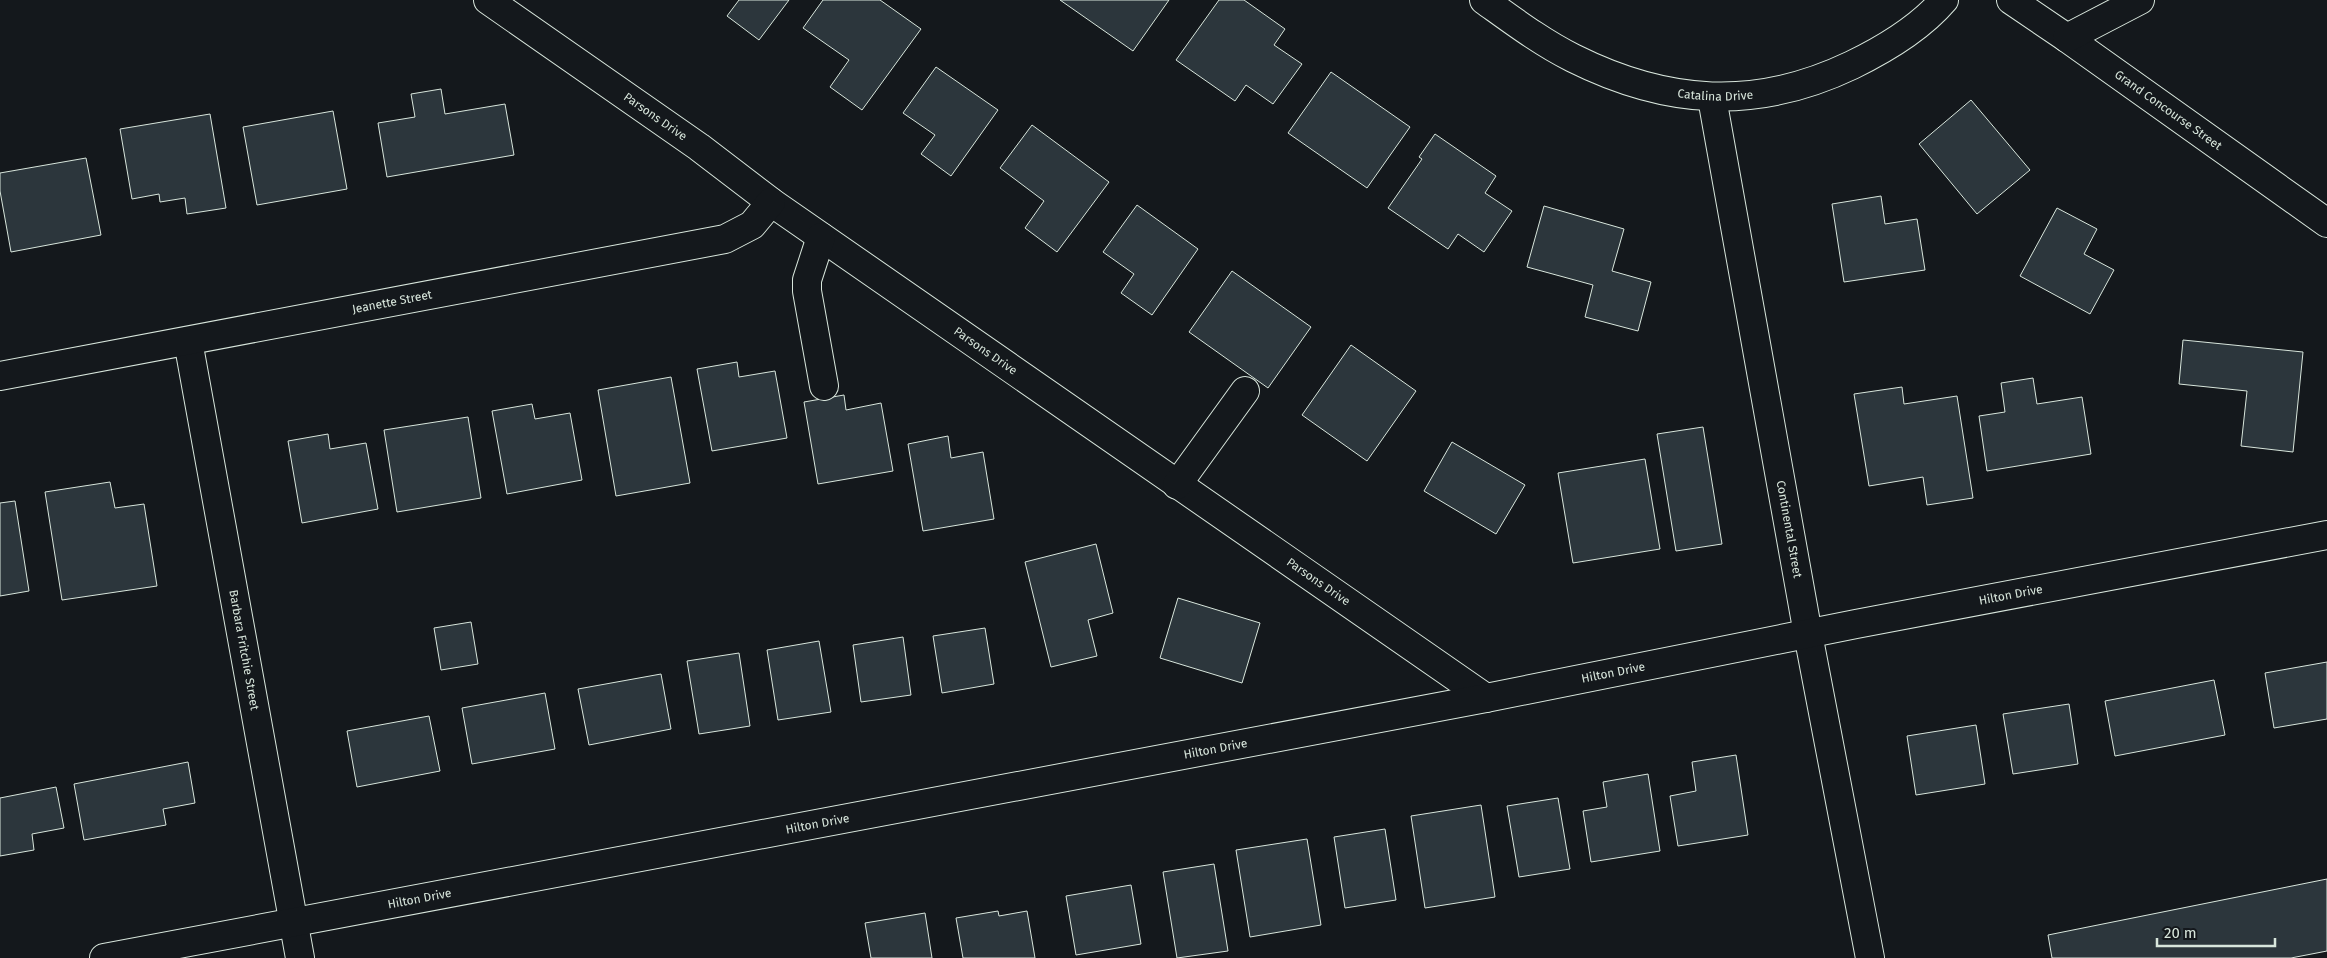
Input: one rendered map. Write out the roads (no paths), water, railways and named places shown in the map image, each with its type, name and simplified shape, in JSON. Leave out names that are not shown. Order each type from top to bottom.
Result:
[{"type":"street","name":"Parsons Drive","points":[[488,0],[699,147],[821,237],[1486,698]]},
{"type":"street","name":"Catalina Drive","points":[[1484,0],[1519,25],[1571,57],[1618,78],[1676,93],[1712,98],[1755,96],[1793,89],[1830,76],[1875,54],[1908,32],[1944,0]]},
{"type":"street","name":"Grand Concourse Street","points":[[2010,0],[2068,38],[2327,223]]},
{"type":"street","points":[[2068,38],[2140,0]]},
{"type":"street","name":"Continental Street","points":[[1712,98],[1808,634],[1870,958]]},
{"type":"street","name":"Jeanette Street","points":[[0,376],[725,239],[752,226],[772,202]]},
{"type":"street","points":[[821,237],[807,280],[807,291],[824,386]]},
{"type":"street","name":"Barbara Fritchie Street","points":[[188,340],[300,958]]},
{"type":"street","points":[[1177,485],[1245,391]]},
{"type":"street","name":"Hilton Drive","points":[[104,958],[1486,698],[1808,634],[2327,535]]}]
